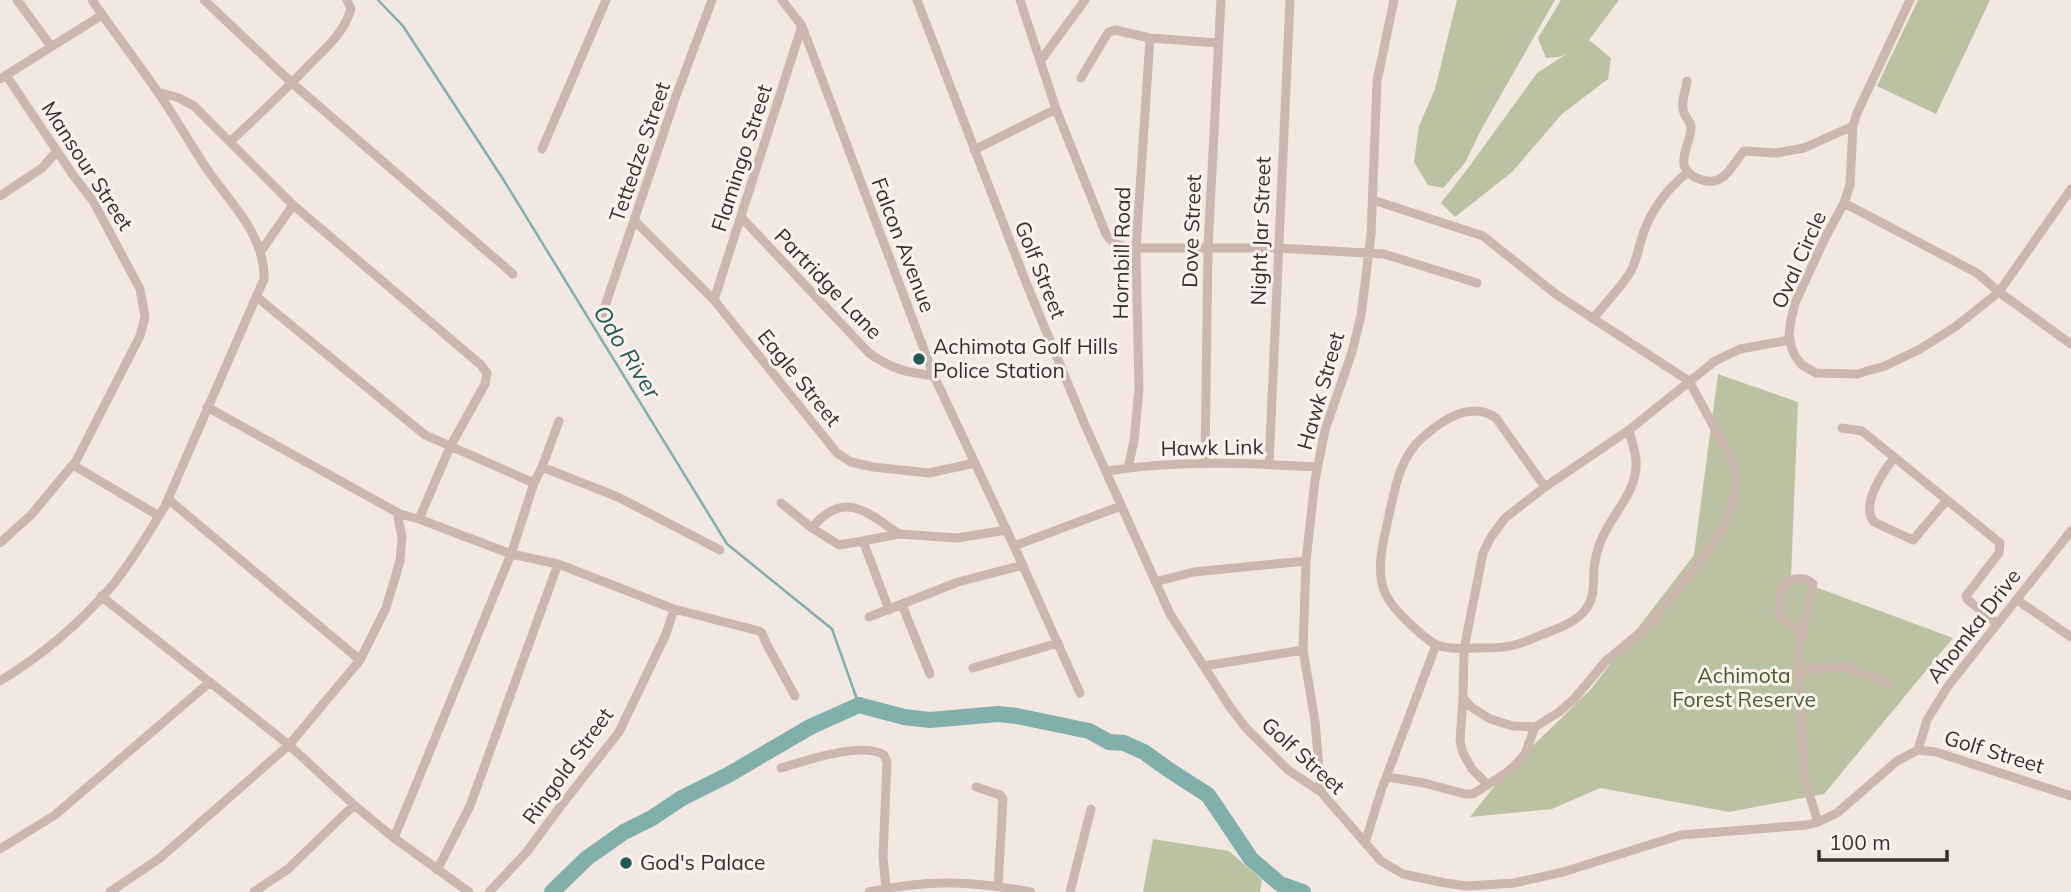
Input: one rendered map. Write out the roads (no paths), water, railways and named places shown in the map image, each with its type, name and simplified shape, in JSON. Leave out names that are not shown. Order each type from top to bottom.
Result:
[{"type":"street","points":[[17,0],[51,46]]},
{"type":"street","points":[[0,681],[78,621],[111,586],[159,516],[258,298],[264,279],[261,251],[246,221],[92,0]]},
{"type":"street","points":[[204,0],[292,83],[513,274]]},
{"type":"street","points":[[230,142],[292,83],[344,27],[351,9],[347,0]]},
{"type":"street","points":[[542,149],[606,0]]},
{"type":"street","name":"Tettedze Street","points":[[602,315],[676,96],[712,0]]},
{"type":"street","name":"Falcon Avenue","points":[[782,0],[802,26],[934,376],[1080,693]]},
{"type":"street","name":"Golf Street","points":[[917,0],[1027,285],[1085,425],[1170,614],[1230,706],[1267,751],[1288,770],[1321,793],[1381,861],[1403,874],[1445,883],[1514,883],[1563,872],[1681,835],[1807,825],[1837,813],[1897,761],[1918,750],[1936,752],[2071,796]]},
{"type":"street","points":[[1020,0],[1056,109],[1110,241],[1136,248],[1278,248],[1369,253],[1400,258],[1477,283]]},
{"type":"street","points":[[1041,60],[1085,0]]},
{"type":"street","name":"Dove Street","points":[[1205,463],[1208,248],[1221,0]]},
{"type":"street","name":"Night Jar Street","points":[[1269,464],[1290,0]]},
{"type":"street","name":"Hawk Street","points":[[1321,793],[1315,721],[1303,650],[1306,561],[1325,430],[1352,352],[1361,316],[1373,200],[1377,81],[1394,0]]},
{"type":"street","name":"Oval Circle","points":[[1910,0],[1864,96],[1853,126],[1850,185],[1844,203],[1795,303],[1790,320],[1790,340],[1795,356],[1802,365],[1816,373],[1857,374],[1885,366],[1920,349],[1955,327],[1999,292],[2071,189]]},
{"type":"street","points":[[3,77],[102,15]]},
{"type":"street","name":"Flamingo Street","points":[[714,300],[802,26]]},
{"type":"street","points":[[1081,78],[1109,32],[1115,30],[1150,38],[1218,43]]},
{"type":"street","name":"Hornbill Road","points":[[1128,468],[1135,441],[1139,389],[1136,248],[1150,38]]},
{"type":"street","name":"Mansour Street","points":[[3,77],[93,201],[140,289],[145,317],[140,336],[73,465]]},
{"type":"street","points":[[1687,81],[1682,110],[1691,125],[1684,166],[1688,172],[1704,181],[1717,181],[1729,173],[1744,151],[1776,153],[1804,148],[1853,126]]},
{"type":"street","points":[[158,92],[194,106],[293,205],[481,365],[487,373],[485,384],[450,447],[419,519]]},
{"type":"street","points":[[974,150],[1056,109]]},
{"type":"street","points":[[0,196],[42,168],[57,152]]},
{"type":"street","points":[[1593,318],[1629,275],[1643,233],[1664,193],[1688,172]]},
{"type":"street","points":[[1373,200],[1483,236],[1557,295],[1689,381],[1733,464],[1737,483],[1724,526],[1711,548],[1648,626],[1606,661],[1573,700],[1559,712],[1535,727],[1509,725],[1490,719],[1471,707],[1463,698]]},
{"type":"street","points":[[1844,203],[1977,273],[2071,344]]},
{"type":"street","points":[[261,251],[293,205]]},
{"type":"street","name":"Partridge Lane","points":[[742,218],[869,353],[887,366],[901,371],[934,376]]},
{"type":"street","name":"Eagle Street","points":[[635,221],[714,300],[837,453],[851,462],[873,467],[929,473],[975,463]]},
{"type":"street","points":[[258,298],[425,435],[534,483]]},
{"type":"street","points":[[1488,785],[1472,769],[1460,741],[1464,649],[1480,565],[1491,537],[1505,518],[1545,487],[1629,430],[1715,361],[1740,349],[1790,340]]},
{"type":"street","points":[[207,407],[400,514],[511,554],[558,564],[674,609],[762,633],[795,696]]},
{"type":"street","points":[[1545,487],[1496,418],[1484,411],[1472,410],[1454,415],[1436,425],[1415,443],[1394,488],[1381,563],[1381,582],[1391,604],[1436,645],[1464,649],[1507,648],[1570,623],[1586,610],[1593,595],[1594,565],[1601,541],[1628,496],[1635,474],[1637,461],[1629,430]]},
{"type":"street","points":[[394,838],[511,554],[534,483],[559,421]]},
{"type":"street","points":[[1842,428],[1863,431],[2000,543],[1999,553],[1966,596],[1996,623]]},
{"type":"street","points":[[1894,458],[1877,482],[1870,510],[1874,522],[1913,540],[1947,500]]},
{"type":"street","name":"Hawk Link","points":[[1107,471],[1205,463],[1318,467]]},
{"type":"street","points":[[0,543],[31,515],[73,465],[159,516]]},
{"type":"street","points":[[542,467],[618,497],[720,550]]},
{"type":"street","points":[[168,499],[359,660]]},
{"type":"street","points":[[781,503],[839,545],[899,534],[957,538],[1007,530]]},
{"type":"street","points":[[812,528],[824,513],[848,506],[863,511],[899,534]]},
{"type":"street","points":[[1014,545],[1121,506]]},
{"type":"street","points":[[110,892],[160,858],[289,745],[359,660],[386,608],[400,561],[400,514]]},
{"type":"street","name":"Ahomka Drive","points":[[1918,750],[1927,720],[1948,686],[2071,531]]},
{"type":"street","points":[[863,541],[889,610]]},
{"type":"street","points":[[1155,582],[1194,572],[1306,561]]},
{"type":"street","points":[[437,870],[470,806],[558,564]]},
{"type":"street","points":[[869,617],[958,582],[1023,565]]},
{"type":"street","points":[[1803,634],[1779,616],[1782,589],[1787,581],[1795,578],[1809,580],[1813,584],[1803,634],[1799,651],[1798,671],[1805,780],[1818,822]]},
{"type":"street","points":[[101,596],[289,745],[394,838],[468,892]]},
{"type":"street","points":[[2017,600],[2071,637]]},
{"type":"street","points":[[902,605],[930,674]]},
{"type":"street","name":"Ringold Street","points":[[489,892],[526,853],[619,732],[666,634],[674,609]]},
{"type":"street","points":[[973,668],[1058,643]]},
{"type":"street","points":[[1365,843],[1436,645]]},
{"type":"street","points":[[1204,666],[1303,650]]},
{"type":"street","points":[[1798,671],[1845,666],[1890,684]]},
{"type":"street","points":[[0,849],[73,801],[210,682]]},
{"type":"street","points":[[1387,777],[1473,794],[1506,774],[1525,754],[1535,727]]},
{"type":"street","points":[[781,768],[840,753],[870,750],[884,755],[887,762],[883,858],[886,888]]},
{"type":"street","points":[[976,787],[1000,795],[1003,799],[998,886]]},
{"type":"street","points":[[254,892],[288,869],[354,805]]},
{"type":"street","points":[[1070,892],[1090,809]]},
{"type":"street","points":[[869,892],[918,883],[977,883],[1031,892]]},
{"type":"waterway","name":"Odo River","points":[[378,0],[403,26],[503,179],[727,544],[832,629],[859,705]]},
{"type":"waterway","points":[[552,892],[587,858],[624,832],[810,727],[859,705],[904,717],[930,720],[998,714],[1017,716],[1089,731],[1109,742],[1124,743],[1144,752],[1208,795],[1251,859],[1280,884],[1303,892]]},
{"type":"place","name":"Achimota Golf Hills Police Station","points":[[919,359]]},
{"type":"place","name":"God's Palace","points":[[626,863]]},
{"type":"park label","name":"Achimota Forest Reserve","points":[[1744,688]]}]
